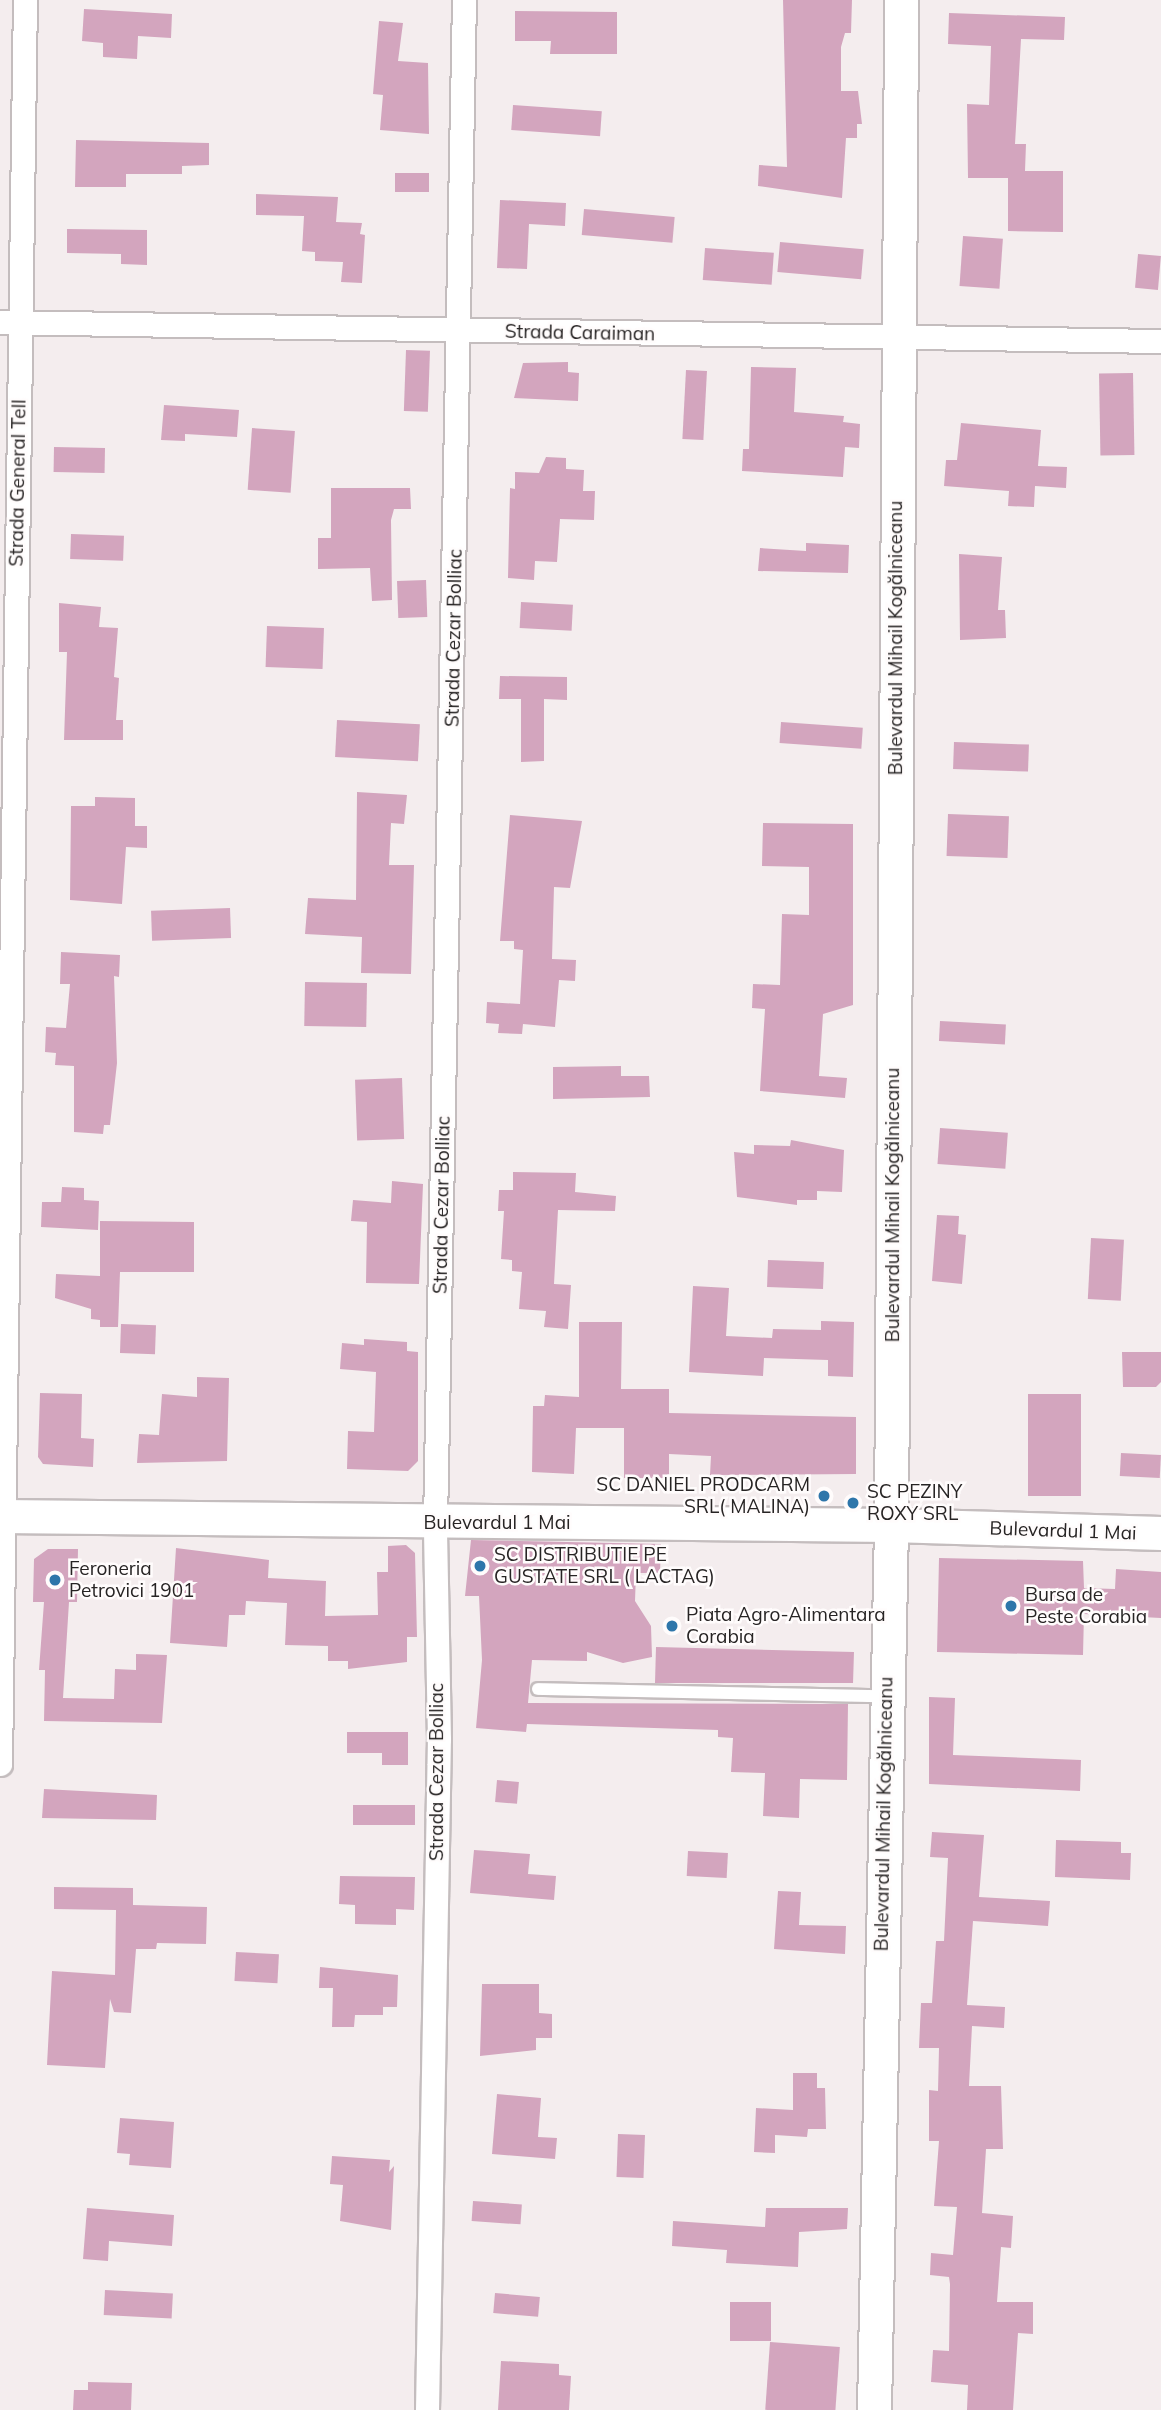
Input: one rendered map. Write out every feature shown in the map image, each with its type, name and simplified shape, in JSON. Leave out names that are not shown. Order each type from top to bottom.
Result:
[{"type":"street","name":"Strada General Tell","points":[[0,1764],[10,322],[25,0]]},
{"type":"street","name":"Strada Cezar Bolliac","points":[[427,2410],[439,1739],[435,1523],[460,332],[464,0]]},
{"type":"street","name":"Bulevardul Mihail Kogălniceanu","points":[[874,2410],[891,1525],[901,0]]},
{"type":"street","name":"Strada Caraiman","points":[[10,322],[460,332],[1161,341]]},
{"type":"street","name":"Bulevardul 1 Mai","points":[[2,1516],[435,1523],[891,1525],[1161,1534]]},
{"type":"lane","points":[[538,1689],[886,1696]]},
{"type":"building","points":[[783,0],[852,0],[851,33],[845,33],[841,47],[841,91],[858,91],[862,124],[857,124],[857,138],[846,138],[842,198],[758,186],[759,165],[787,167]]},
{"type":"building","points":[[84,9],[172,14],[171,38],[138,36],[137,59],[103,57],[103,43],[82,41]]},
{"type":"building","points":[[515,11],[617,12],[617,54],[550,54],[551,41],[515,41]]},
{"type":"building","points":[[949,13],[1065,17],[1064,40],[1021,39],[1015,144],[1026,144],[1025,171],[1063,171],[1063,232],[1008,231],[1008,178],[968,178],[967,104],[989,105],[991,46],[948,44]]},
{"type":"building","points":[[379,21],[403,23],[398,61],[428,63],[429,134],[380,130],[383,95],[373,94]]},
{"type":"building","points":[[513,105],[602,111],[600,136],[511,130]]},
{"type":"building","points":[[76,140],[209,143],[209,165],[182,166],[182,174],[126,174],[126,187],[75,187]]},
{"type":"building","points":[[395,173],[429,173],[429,192],[395,192]]},
{"type":"building","points":[[256,194],[338,197],[336,222],[362,223],[360,234],[365,235],[362,283],[341,282],[343,262],[315,261],[315,252],[302,251],[304,216],[256,215]]},
{"type":"building","points":[[500,200],[566,203],[565,226],[529,224],[527,269],[497,268]]},
{"type":"building","points":[[584,209],[675,217],[672,243],[582,235]]},
{"type":"building","points":[[67,229],[147,230],[147,265],[121,264],[121,254],[67,253]]},
{"type":"building","points":[[963,236],[1003,239],[999,289],[960,286]]},
{"type":"building","points":[[780,242],[864,249],[861,279],[777,272]]},
{"type":"building","points":[[705,248],[774,253],[772,285],[703,280]]},
{"type":"building","points":[[1138,254],[1161,256],[1158,290],[1135,288]]},
{"type":"building","points":[[406,350],[430,351],[428,412],[404,411]]},
{"type":"building","points":[[568,362],[568,372],[579,373],[578,401],[514,398],[523,363]]},
{"type":"building","points":[[751,367],[796,368],[794,412],[844,416],[843,422],[860,424],[859,448],[845,447],[843,477],[742,471],[743,449],[749,449]]},
{"type":"building","points":[[686,370],[707,371],[703,440],[682,439]]},
{"type":"building","points":[[1133,373],[1134,455],[1100,456],[1099,374]]},
{"type":"building","points":[[164,405],[239,410],[237,437],[185,434],[185,441],[161,440]]},
{"type":"building","points":[[961,423],[1041,430],[1038,466],[1067,467],[1066,488],[1035,486],[1034,507],[1008,506],[1009,491],[944,486],[946,460],[957,460]]},
{"type":"building","points":[[252,428],[295,431],[291,493],[248,490]]},
{"type":"building","points":[[54,447],[105,448],[105,473],[54,472]]},
{"type":"building","points":[[546,457],[566,458],[566,469],[584,470],[583,491],[595,491],[594,520],[560,519],[557,562],[535,561],[534,580],[508,578],[510,488],[515,489],[515,472],[539,473]]},
{"type":"building","points":[[331,488],[410,488],[411,509],[394,509],[391,520],[392,600],[372,601],[370,568],[318,569],[318,538],[331,538]]},
{"type":"building","points":[[71,534],[124,536],[123,561],[70,559]]},
{"type":"building","points":[[806,543],[849,545],[848,573],[758,571],[760,548],[806,551]]},
{"type":"building","points":[[959,554],[1002,557],[998,610],[1005,610],[1006,638],[960,640]]},
{"type":"building","points":[[426,580],[427,617],[398,618],[397,581]]},
{"type":"building","points":[[521,602],[573,605],[572,631],[520,628]]},
{"type":"building","points":[[59,603],[101,607],[99,627],[118,628],[114,677],[119,678],[116,720],[123,720],[123,740],[64,740],[67,652],[59,652]]},
{"type":"building","points":[[267,626],[324,628],[323,669],[266,667]]},
{"type":"building","points":[[500,676],[567,677],[567,700],[544,699],[544,761],[521,762],[521,699],[499,699]]},
{"type":"building","points":[[337,720],[420,724],[418,761],[335,757]]},
{"type":"building","points":[[781,722],[863,728],[861,749],[780,743]]},
{"type":"building","points":[[954,742],[1029,745],[1028,772],[953,769]]},
{"type":"building","points":[[357,792],[407,795],[404,824],[391,823],[389,865],[414,865],[411,974],[361,973],[362,937],[305,934],[308,898],[356,900]]},
{"type":"building","points":[[95,797],[135,798],[135,826],[147,826],[147,848],[126,847],[122,904],[70,900],[71,806],[95,806]]},
{"type":"building","points":[[948,814],[1009,816],[1007,858],[947,856]]},
{"type":"building","points":[[510,815],[582,821],[570,888],[554,887],[552,959],[576,960],[575,981],[559,980],[555,1027],[523,1024],[522,1034],[498,1033],[499,1024],[486,1023],[487,1002],[520,1004],[523,950],[514,949],[514,941],[500,941]]},
{"type":"building","points":[[763,823],[853,824],[853,1005],[823,1014],[819,1076],[847,1078],[845,1098],[760,1091],[765,1009],[752,1008],[753,984],[780,985],[782,914],[809,915],[809,867],[762,866]]},
{"type":"building","points":[[230,908],[231,938],[152,941],[151,911]]},
{"type":"building","points":[[61,952],[120,955],[119,977],[114,976],[117,1063],[110,1125],[104,1125],[103,1134],[74,1132],[74,1066],[55,1065],[56,1053],[45,1052],[46,1027],[66,1028],[70,984],[60,984]]},
{"type":"building","points":[[305,982],[367,983],[366,1027],[304,1026]]},
{"type":"building","points":[[940,1021],[1006,1024],[1005,1044],[939,1041]]},
{"type":"building","points":[[621,1066],[621,1076],[649,1076],[650,1097],[553,1099],[553,1067]]},
{"type":"building","points":[[402,1078],[404,1139],[357,1141],[355,1080]]},
{"type":"building","points":[[940,1128],[1008,1133],[1005,1169],[937,1164]]},
{"type":"building","points":[[791,1140],[844,1150],[842,1192],[817,1191],[817,1200],[797,1200],[797,1205],[737,1197],[734,1152],[754,1154],[754,1145],[790,1146]]},
{"type":"building","points":[[513,1172],[576,1173],[575,1192],[616,1196],[615,1211],[558,1210],[554,1284],[571,1285],[568,1329],[544,1327],[546,1311],[519,1309],[522,1272],[512,1271],[512,1260],[501,1259],[504,1211],[498,1211],[499,1190],[513,1190]]},
{"type":"building","points":[[392,1181],[423,1184],[419,1284],[366,1283],[367,1222],[351,1221],[353,1200],[391,1203]]},
{"type":"building","points":[[62,1187],[84,1188],[84,1200],[99,1201],[98,1230],[41,1227],[42,1202],[61,1202]]},
{"type":"building","points":[[937,1215],[959,1216],[958,1234],[966,1235],[962,1284],[932,1281]]},
{"type":"building","points":[[100,1221],[194,1222],[194,1272],[120,1272],[118,1327],[100,1327],[100,1320],[91,1319],[91,1309],[55,1298],[56,1274],[100,1276]]},
{"type":"building","points":[[1091,1238],[1124,1240],[1121,1301],[1088,1299]]},
{"type":"building","points":[[768,1260],[824,1262],[823,1289],[767,1287]]},
{"type":"building","points":[[693,1286],[729,1288],[726,1336],[772,1338],[773,1329],[821,1330],[821,1321],[854,1322],[853,1377],[828,1376],[828,1360],[764,1358],[763,1376],[689,1372]]},
{"type":"building","points":[[579,1322],[622,1322],[621,1389],[669,1389],[669,1413],[856,1417],[856,1474],[710,1475],[711,1456],[669,1454],[669,1478],[624,1478],[624,1428],[576,1428],[574,1474],[532,1472],[533,1406],[544,1406],[545,1395],[579,1397]]},
{"type":"building","points":[[121,1324],[156,1325],[155,1354],[120,1353]]},
{"type":"building","points":[[364,1339],[407,1342],[407,1351],[418,1352],[418,1461],[408,1471],[347,1469],[348,1431],[374,1432],[376,1372],[340,1369],[342,1343],[364,1345]]},
{"type":"building","points":[[1122,1352],[1161,1352],[1161,1382],[1156,1387],[1123,1387]]},
{"type":"building","points":[[197,1377],[229,1378],[227,1461],[137,1463],[139,1434],[159,1435],[162,1394],[197,1397]]},
{"type":"building","points":[[40,1393],[82,1394],[81,1438],[94,1439],[93,1467],[43,1464],[38,1457]]},
{"type":"building","points":[[1028,1394],[1081,1394],[1081,1496],[1028,1496]]},
{"type":"building","points":[[1121,1453],[1161,1455],[1160,1478],[1120,1476]]},
{"type":"building","points":[[471,1540],[661,1544],[660,1573],[636,1573],[635,1601],[651,1626],[652,1657],[623,1663],[587,1652],[587,1661],[532,1660],[528,1703],[848,1704],[847,1780],[800,1779],[799,1818],[763,1816],[765,1773],[731,1772],[733,1738],[718,1737],[718,1730],[527,1724],[526,1732],[476,1728],[482,1660],[479,1596],[465,1596]]},
{"type":"building","points":[[406,1545],[415,1553],[417,1637],[407,1637],[407,1662],[348,1669],[348,1661],[328,1661],[328,1646],[285,1645],[287,1603],[246,1601],[245,1615],[229,1615],[227,1647],[170,1643],[176,1548],[269,1560],[268,1578],[326,1581],[325,1616],[378,1615],[377,1572],[388,1572],[388,1546]]},
{"type":"building","points":[[48,1549],[78,1549],[77,1602],[69,1602],[63,1698],[114,1699],[115,1669],[136,1670],[136,1654],[167,1655],[162,1723],[44,1721],[45,1670],[39,1670],[44,1602],[33,1602],[34,1559]]},
{"type":"building","name":"Bursa de Peste Corabia","points":[[939,1558],[1083,1561],[1084,1588],[1115,1589],[1116,1569],[1161,1572],[1161,1618],[1084,1614],[1083,1655],[937,1652]]},
{"type":"building","points":[[656,1647],[854,1652],[853,1683],[655,1683]]},
{"type":"building","points":[[929,1697],[955,1698],[953,1755],[1081,1760],[1080,1791],[929,1784]]},
{"type":"building","points":[[347,1732],[408,1732],[408,1765],[382,1765],[382,1753],[347,1753]]},
{"type":"building","points":[[497,1780],[519,1782],[517,1804],[495,1802]]},
{"type":"building","points":[[44,1789],[157,1795],[156,1820],[42,1818]]},
{"type":"building","points":[[353,1805],[415,1805],[415,1825],[353,1825]]},
{"type":"building","points":[[932,1832],[984,1835],[979,1897],[1050,1901],[1048,1926],[973,1921],[967,2005],[1005,2007],[1004,2028],[972,2026],[969,2086],[1001,2086],[1003,2149],[986,2149],[982,2213],[1013,2216],[1011,2248],[1001,2247],[997,2302],[1033,2302],[1033,2334],[1018,2333],[1013,2410],[967,2410],[968,2385],[931,2382],[933,2350],[949,2351],[950,2284],[949,2277],[930,2275],[931,2253],[953,2255],[957,2207],[934,2206],[939,2141],[929,2141],[929,2090],[938,2091],[939,2048],[919,2048],[921,2003],[932,2003],[936,1941],[944,1941],[948,1858],[930,1857]]},
{"type":"building","points":[[1056,1840],[1121,1842],[1121,1853],[1131,1853],[1130,1880],[1055,1877]]},
{"type":"building","points":[[474,1850],[530,1854],[528,1874],[556,1876],[554,1900],[470,1893]]},
{"type":"building","points":[[688,1851],[728,1853],[727,1878],[687,1876]]},
{"type":"building","points":[[340,1876],[415,1877],[414,1910],[396,1909],[396,1925],[355,1924],[355,1905],[339,1904]]},
{"type":"building","points":[[54,1887],[133,1888],[133,1905],[207,1907],[206,1944],[157,1943],[156,1949],[136,1949],[131,2013],[114,2012],[110,1999],[105,2068],[47,2065],[52,1971],[115,1975],[116,1910],[54,1909]]},
{"type":"building","points":[[778,1891],[801,1892],[799,1925],[846,1926],[845,1954],[774,1949]]},
{"type":"building","points":[[236,1952],[279,1954],[277,1983],[234,1981]]},
{"type":"building","points":[[320,1967],[398,1975],[397,2007],[383,2007],[383,2015],[355,2015],[354,2027],[332,2027],[333,1988],[319,1988]]},
{"type":"building","points":[[482,1984],[539,1984],[539,2013],[552,2014],[552,2038],[536,2038],[536,2050],[480,2056]]},
{"type":"building","points":[[793,2073],[817,2073],[817,2088],[825,2088],[826,2129],[808,2129],[807,2137],[775,2135],[775,2153],[754,2152],[756,2108],[793,2110]]},
{"type":"building","points":[[497,2094],[541,2098],[538,2137],[557,2138],[555,2159],[492,2154]]},
{"type":"building","points":[[120,2118],[174,2122],[171,2168],[129,2165],[130,2154],[117,2153]]},
{"type":"building","points":[[618,2134],[645,2135],[643,2178],[616,2177]]},
{"type":"building","points":[[332,2156],[390,2160],[389,2172],[394,2166],[391,2230],[340,2221],[343,2185],[330,2184]]},
{"type":"building","points":[[473,2201],[522,2204],[520,2224],[472,2221]]},
{"type":"building","points":[[87,2208],[174,2215],[172,2246],[109,2241],[108,2261],[83,2259]]},
{"type":"building","points":[[766,2208],[848,2208],[847,2229],[799,2232],[798,2267],[726,2263],[727,2250],[672,2246],[673,2221],[765,2227]]},
{"type":"building","points":[[105,2290],[173,2294],[172,2319],[104,2315]]},
{"type":"building","points":[[495,2293],[540,2297],[538,2317],[493,2313]]},
{"type":"building","points":[[730,2302],[771,2302],[771,2341],[730,2341]]},
{"type":"building","points":[[770,2342],[840,2347],[835,2410],[765,2410]]},
{"type":"building","points":[[501,2361],[559,2364],[559,2375],[571,2376],[569,2410],[498,2410]]},
{"type":"building","points":[[88,2382],[132,2383],[131,2410],[73,2410],[74,2390],[88,2390]]},
{"type":"place","name":"SC DANIEL PRODCARM SRL( MALINA)","points":[[824,1496]]},
{"type":"place","name":"SC PEZINY ROXY SRL","points":[[853,1503]]},
{"type":"place","name":"SC DISTRIBUTIE PE GUSTATE SRL ( LACTAG)","points":[[480,1566]]},
{"type":"place","name":"Feroneria Petrovici 1901","points":[[55,1580]]},
{"type":"place","name":"Bursa de Peste Corabia","points":[[1011,1606]]},
{"type":"place","name":"Piata Agro-Alimentara Corabia","points":[[672,1626]]}]
